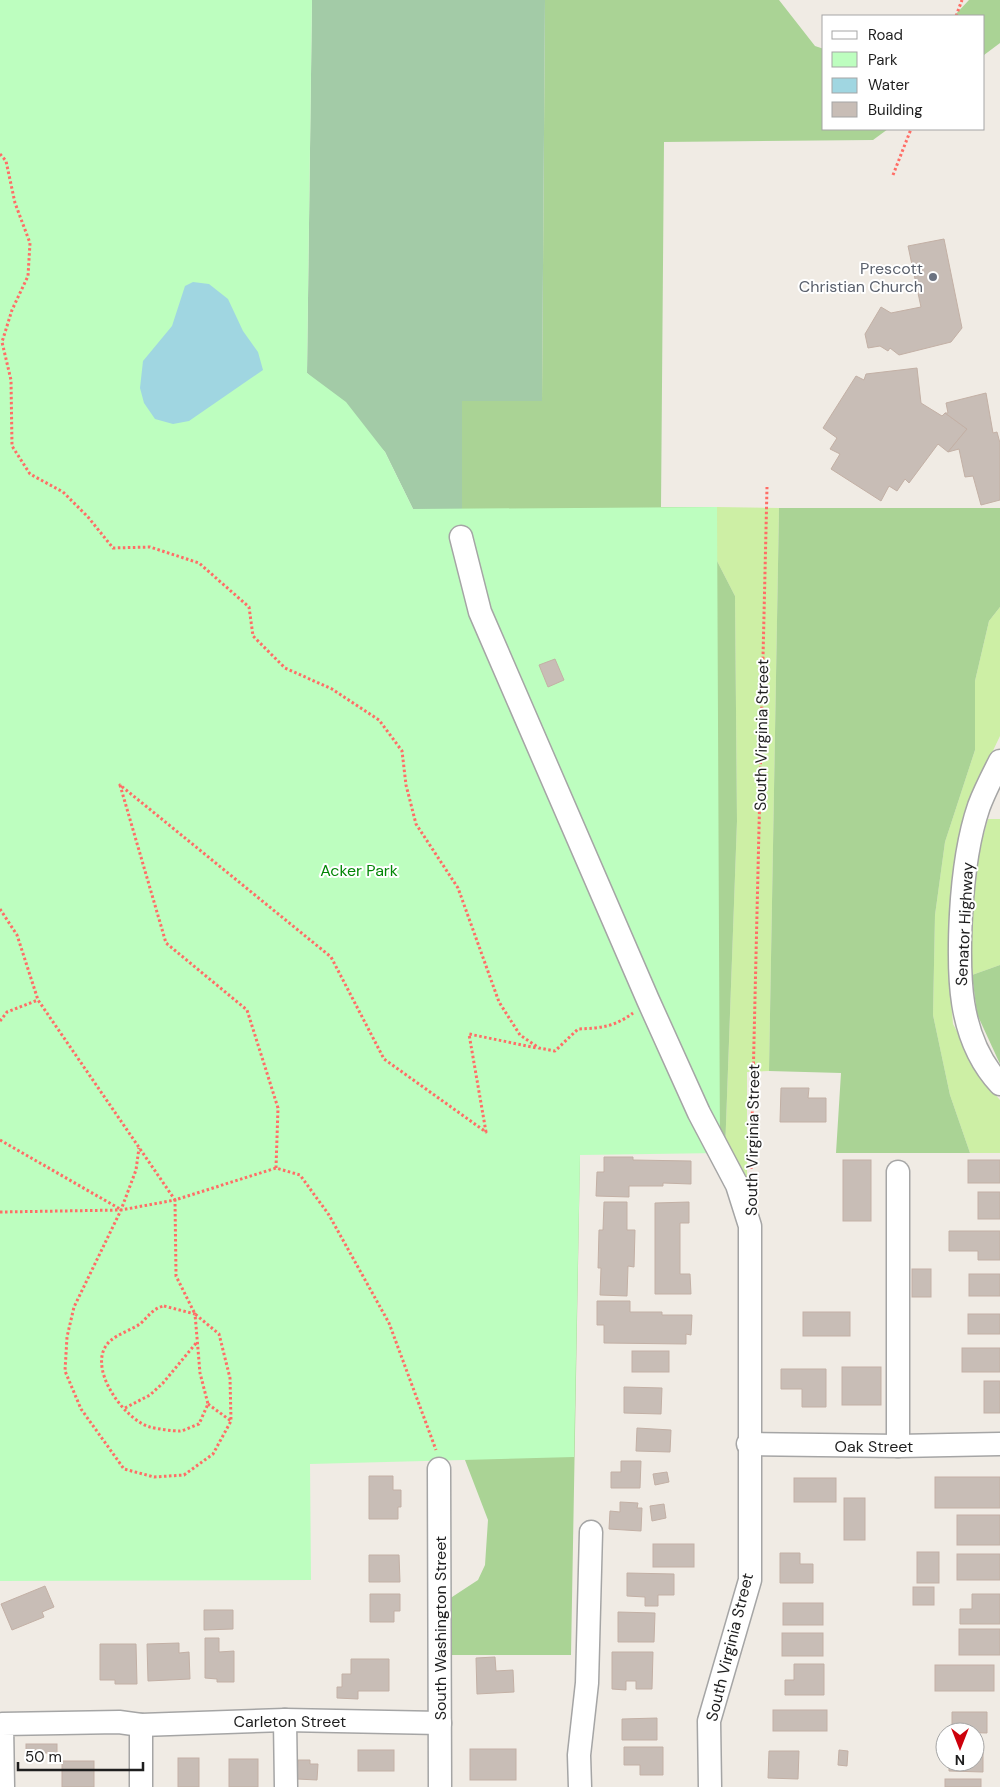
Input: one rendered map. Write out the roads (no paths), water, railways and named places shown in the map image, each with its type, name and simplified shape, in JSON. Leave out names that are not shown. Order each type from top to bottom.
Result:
[{"type":"street","name":"South Virginia Street","points":[[461,537],[480,612],[648,1000],[699,1113],[737,1185],[750,1226],[748,1444],[750,1580],[709,1721],[710,1787]]},
{"type":"street","name":"Senator Highway","points":[[1000,761],[979,805],[971,833],[963,887],[959,965],[960,991],[965,1017],[982,1059],[1000,1084]]},
{"type":"street","points":[[898,1172],[898,1446]]},
{"type":"street","name":"Oak Street","points":[[748,1444],[898,1446],[1000,1444]]},
{"type":"street","name":"South Washington Street","points":[[439,1468],[440,1787]]},
{"type":"street","points":[[580,1787],[579,1755],[587,1683],[591,1532]]},
{"type":"street","points":[[285,1720],[286,1787]]},
{"type":"street","name":"Carleton Street","points":[[3,1787],[2,1724],[119,1722],[141,1725],[285,1720],[440,1723]]},
{"type":"street","points":[[141,1725],[141,1787]]},
{"type":"water","points":[[193,282],[209,284],[228,299],[243,331],[258,352],[263,370],[189,421],[173,424],[155,419],[144,403],[140,388],[143,361],[172,326],[185,286]]},
{"type":"place","name":"Prescott Christian Church","points":[[933,277]]},
{"type":"park label","name":"Acker Park","points":[[359,870]]}]
